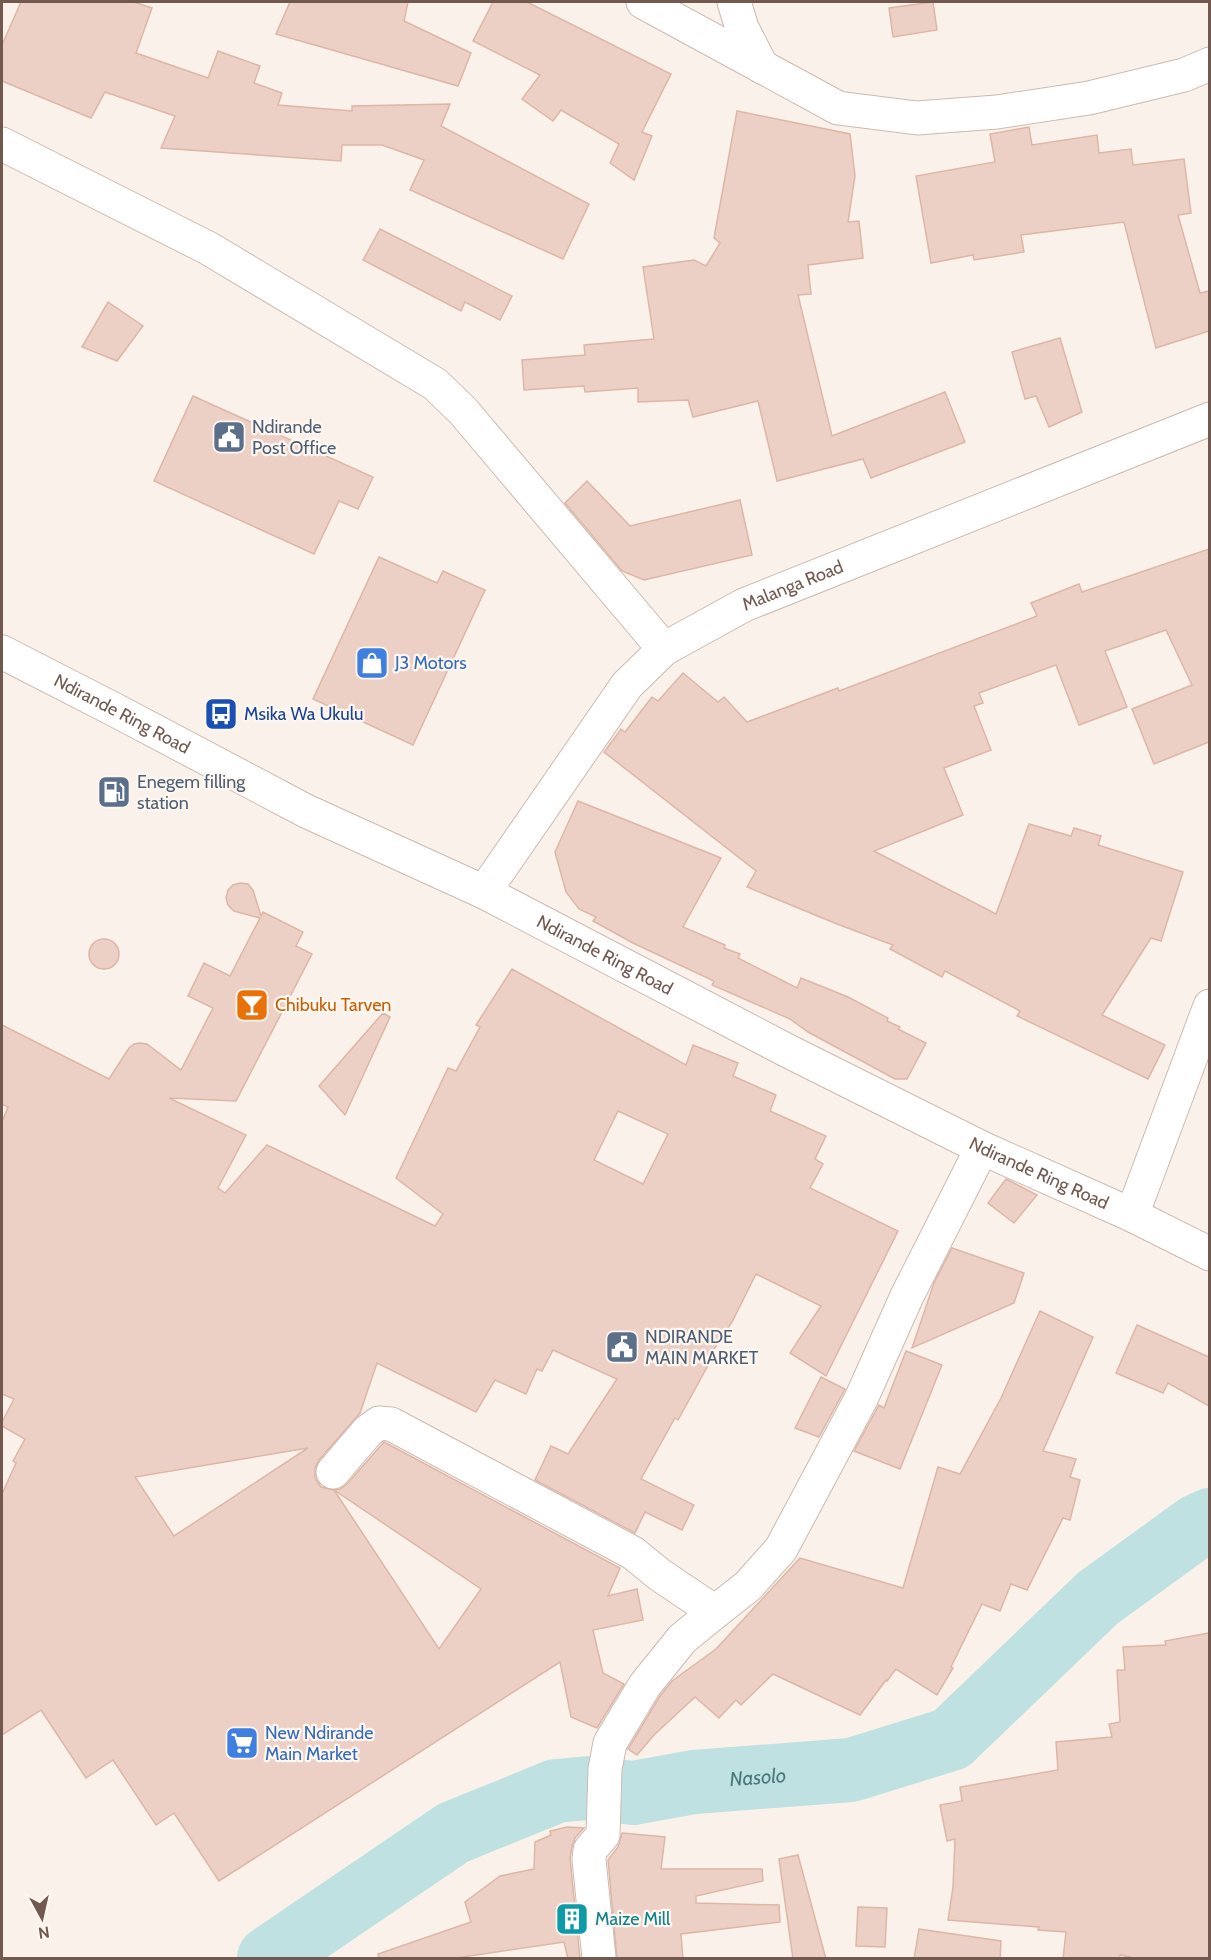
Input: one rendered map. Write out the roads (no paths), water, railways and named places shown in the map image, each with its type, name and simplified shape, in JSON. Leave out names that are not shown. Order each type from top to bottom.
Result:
[{"type":"street","points":[[643,2],[838,108],[917,118],[997,112],[1089,98],[1184,75],[1209,64]]},
{"type":"street","points":[[734,2],[742,28],[762,67]]},
{"type":"street","points":[[2,144],[208,248],[435,384],[463,411],[664,649]]},
{"type":"street","name":"Malanga Road","points":[[484,892],[627,685],[664,649],[744,605],[1209,419]]},
{"type":"street","name":"Ndirande Ring Road","points":[[2,652],[306,811],[484,892],[788,1051],[982,1148],[1132,1215],[1209,1254]]},
{"type":"street","points":[[1132,1215],[1209,1006]]},
{"type":"street","points":[[600,1959],[589,1860],[590,1850],[603,1835],[605,1769],[610,1743],[645,1685],[682,1639],[748,1587],[781,1549],[861,1399],[907,1296],[982,1148]]},
{"type":"street","points":[[333,1472],[368,1431],[379,1423],[391,1424],[633,1553],[660,1575],[715,1612]]},
{"type":"waterway","name":"Nasolo","points":[[269,1958],[453,1833],[556,1791],[589,1788],[633,1793],[694,1782],[851,1770],[951,1739],[1098,1598],[1197,1526],[1210,1520]]},
{"type":"place","name":"Ndirande Post Office","points":[[229,437]]},
{"type":"place","name":"J3 Motors","points":[[372,663]]},
{"type":"place","name":"Msika Wa Ukulu","points":[[221,714]]},
{"type":"place","name":"Enegem filling station","points":[[114,792]]},
{"type":"place","name":"Chibuku Tarven","points":[[252,1005]]},
{"type":"place","name":"NDIRANDE MAIN MARKET","points":[[622,1347]]},
{"type":"place","name":"New Ndirande Main Market","points":[[242,1743]]},
{"type":"place","name":"Maize Mill","points":[[572,1919]]}]
